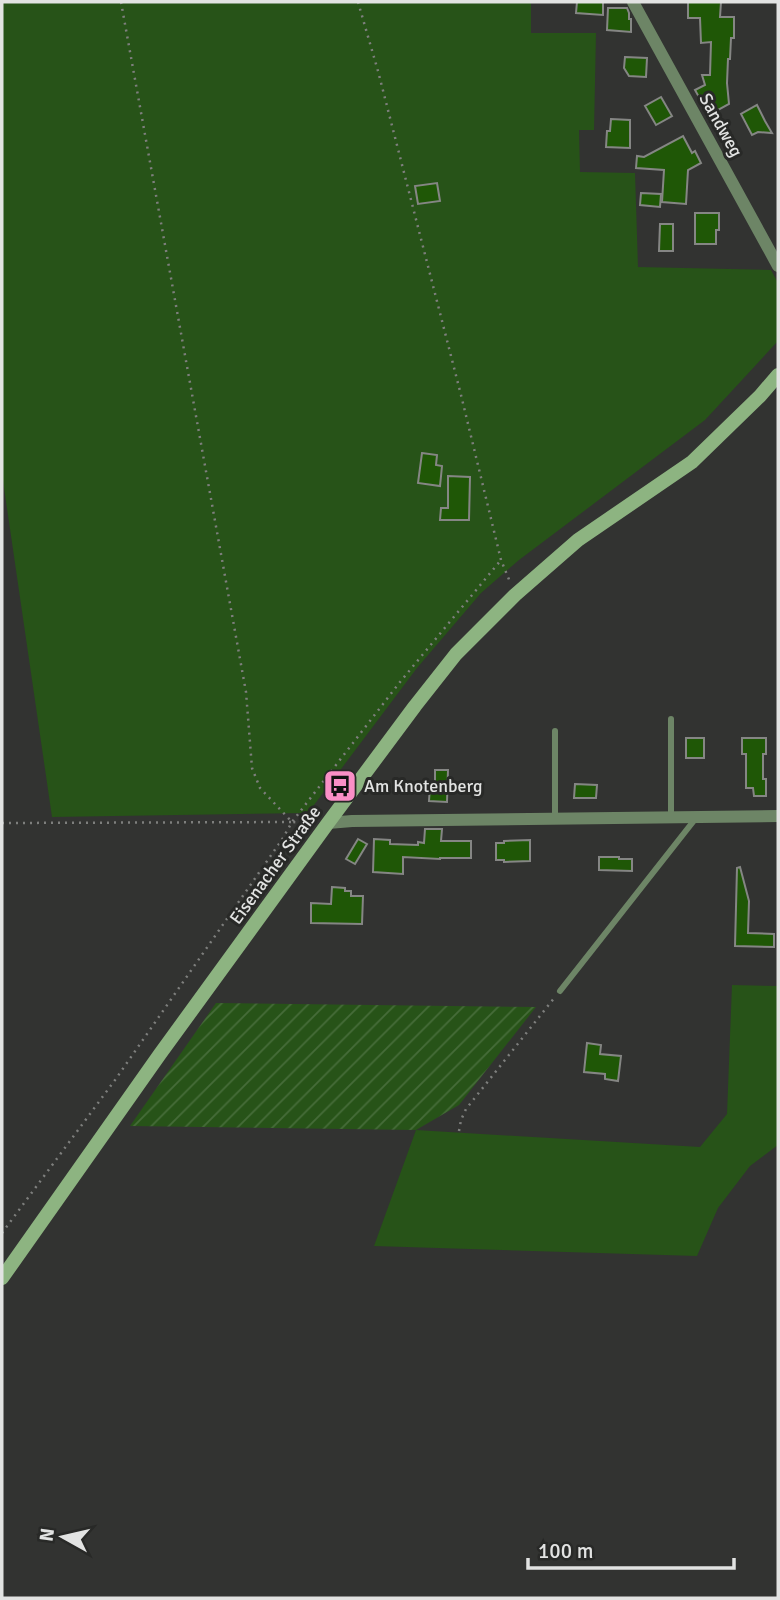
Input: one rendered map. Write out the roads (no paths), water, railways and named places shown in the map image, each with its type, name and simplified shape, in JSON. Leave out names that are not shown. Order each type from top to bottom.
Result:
[{"type":"main road","name":"Eisenacher Straße","points":[[2,1278],[152,1065],[328,823],[456,654],[514,595],[578,540],[692,462],[778,375]]},
{"type":"street","name":"Sandweg","points":[[633,2],[778,266]]},
{"type":"street","points":[[328,823],[555,817],[778,816]]},
{"type":"lane","points":[[671,719],[671,818]]},
{"type":"lane","points":[[555,731],[555,817]]},
{"type":"lane","points":[[559,991],[697,816]]},
{"type":"place","name":"Am Knotenberg","points":[[340,786]]}]
